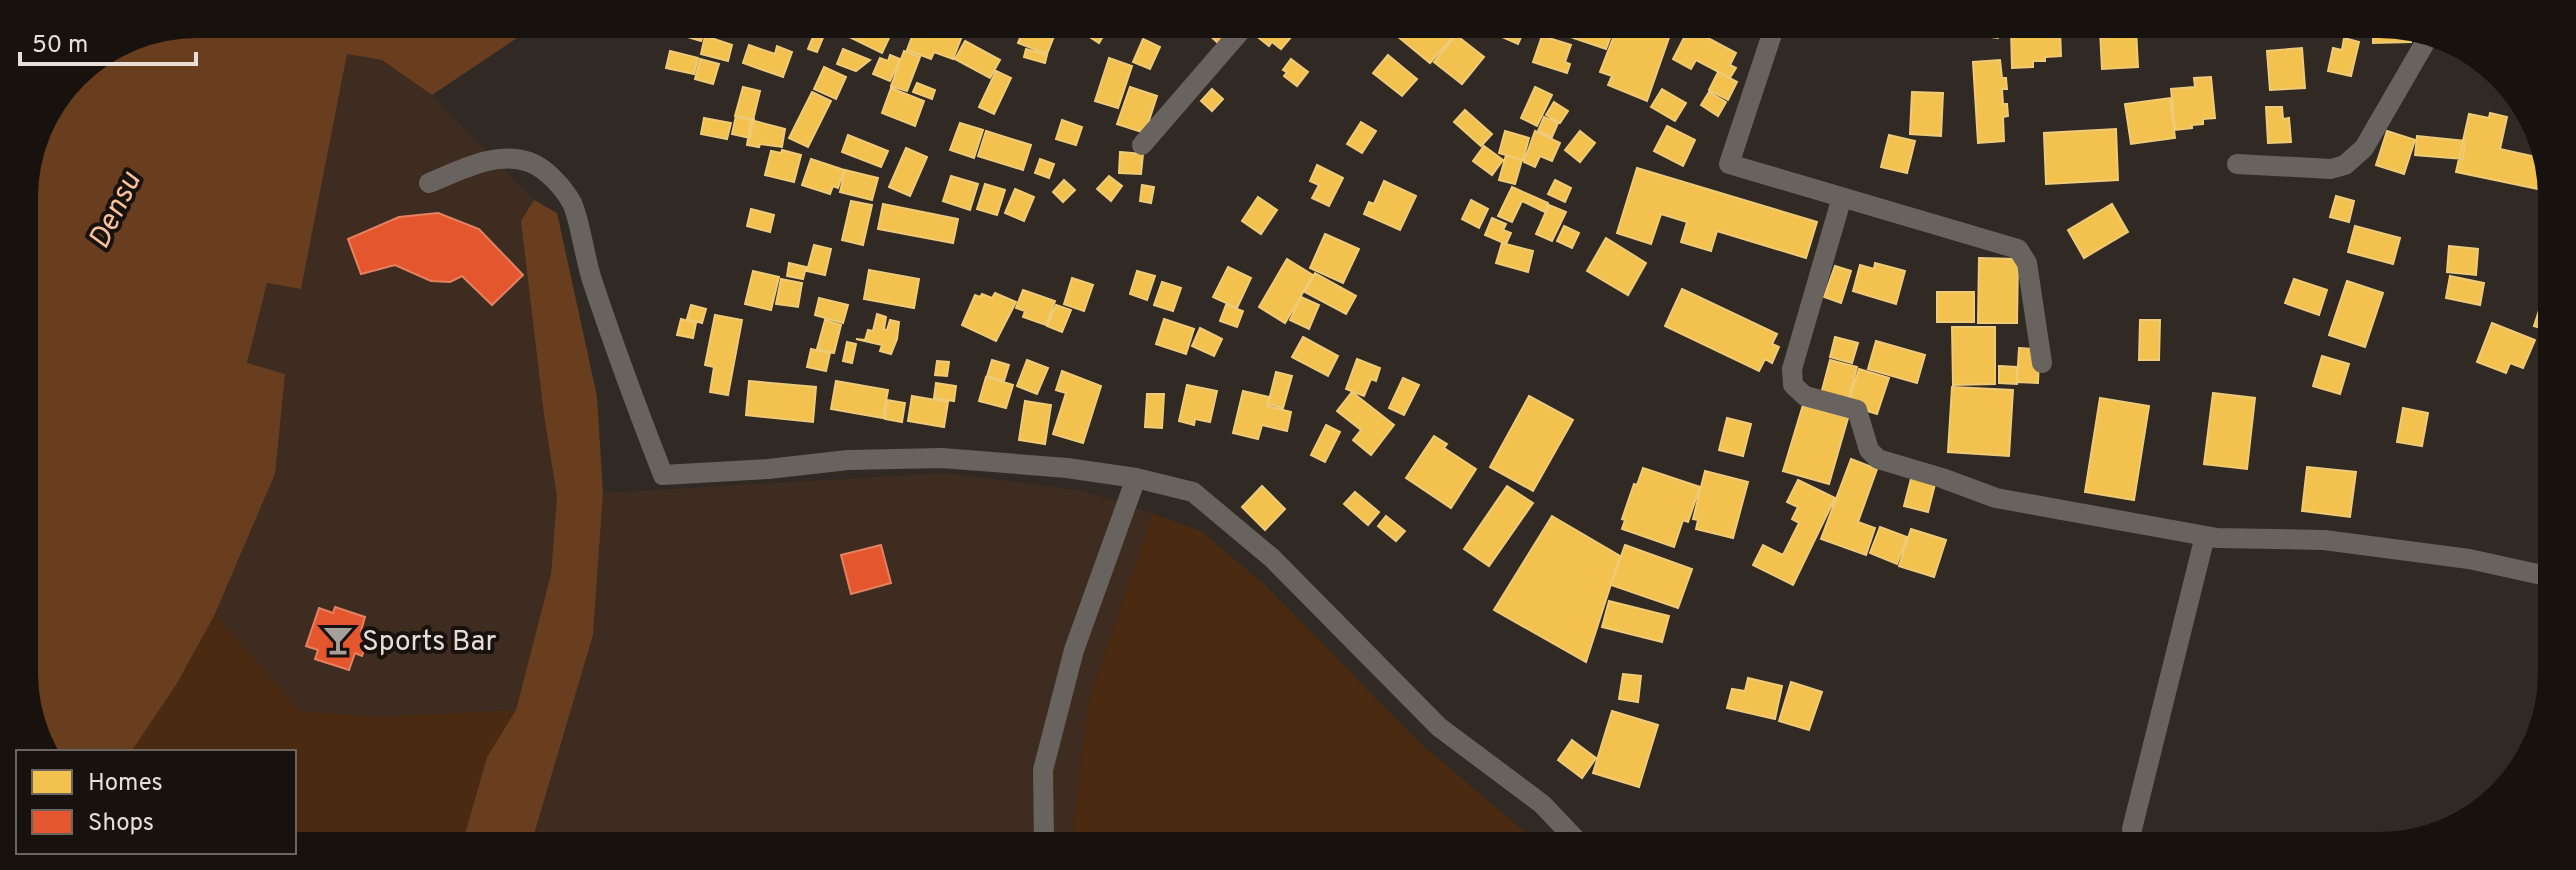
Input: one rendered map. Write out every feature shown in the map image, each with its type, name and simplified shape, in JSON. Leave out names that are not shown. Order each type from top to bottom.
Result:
[{"type":"street","points":[[1142,145],[1234,38]]},
{"type":"street","points":[[1771,38],[1729,164],[2018,249],[2027,263],[2042,363]]},
{"type":"street","points":[[2237,164],[2331,169],[2345,165],[2364,148],[2424,44]]},
{"type":"street","points":[[429,183],[477,163],[499,159],[528,161],[551,175],[572,204],[584,255],[612,340],[663,475],[768,469],[848,460],[942,458],[1067,468],[1136,478],[1193,492],[1272,558],[1439,727],[1542,804],[1569,832]]},
{"type":"street","points":[[1842,197],[1792,369],[1793,385],[1805,396],[1857,410],[1869,450],[1878,459],[1996,498],[2205,536],[2324,540],[2469,559],[2538,574]]},
{"type":"street","points":[[1044,832],[1043,770],[1074,650],[1136,478]]},
{"type":"street","points":[[2132,829],[2205,536]]},
{"type":"shaded area","points":[[347,54],[382,60],[432,95],[534,200],[521,221],[557,497],[551,574],[516,710],[378,717],[300,711],[215,614],[275,474],[247,363],[267,283],[301,288]]},
{"type":"shaded area","points":[[946,473],[1085,491],[1153,514],[1089,699],[1072,832],[535,832],[593,635],[603,493]]},
{"type":"shaded area","points":[[1153,514],[1201,531],[1265,585],[1421,744],[1525,832],[1072,832],[1089,699]]},
{"type":"shaded area","points":[[215,614],[300,711],[378,717],[516,710],[487,757],[466,832],[296,832],[296,750],[132,750],[176,685]]},
{"type":"water","name":"Densu","points":[[186,38],[517,38],[432,95],[382,60],[347,54],[301,289],[267,283],[247,363],[285,374],[275,474],[215,614],[176,685],[132,750],[58,750],[41,704],[38,684],[38,186],[43,156],[54,127],[77,92],[92,77],[127,54],[166,41]]},
{"type":"water","points":[[534,200],[557,213],[597,396],[603,493],[593,635],[535,832],[466,832],[487,757],[516,710],[551,574],[557,497],[521,221]]},
{"type":"building: Homes","points":[[705,38],[732,45],[728,61],[701,54]]},
{"type":"building: Homes","points":[[813,38],[823,38],[817,52],[808,49]]},
{"type":"building: Homes","points":[[851,38],[889,38],[882,53]]},
{"type":"building: Homes","points":[[912,38],[961,38],[953,59],[934,52],[931,59],[907,50]]},
{"type":"building: Homes","points":[[1020,38],[1053,38],[1047,54],[1018,43]]},
{"type":"building: Homes","points":[[1259,38],[1290,38],[1281,49],[1272,42],[1269,46]]},
{"type":"building: Homes","points":[[1400,38],[1452,38],[1430,63]]},
{"type":"building: Homes","points":[[1454,38],[1460,38],[1484,57],[1462,84],[1434,62]]},
{"type":"building: Homes","points":[[1504,38],[1521,38],[1518,44]]},
{"type":"building: Homes","points":[[1541,38],[1571,45],[1565,62],[1570,64],[1567,73],[1533,62]]},
{"type":"building: Homes","points":[[1574,38],[1610,38],[1606,49]]},
{"type":"building: Homes","points":[[1613,38],[1669,38],[1647,101],[1608,85],[1612,76],[1600,72]]},
{"type":"building: Homes","points":[[1684,38],[1708,38],[1736,53],[1730,65],[1736,68],[1730,78],[1696,60],[1691,69],[1673,59]]},
{"type":"building: Homes","points":[[2011,38],[2060,38],[2061,56],[2033,61],[2033,67],[2012,68]]},
{"type":"building: Homes","points":[[2100,38],[2136,38],[2138,67],[2102,69]]},
{"type":"building: Homes","points":[[2344,38],[2359,42],[2351,76],[2328,71],[2333,48],[2342,50]]},
{"type":"building: Homes","points":[[2373,38],[2411,41],[2411,42],[2373,43]]},
{"type":"building: Homes","points":[[1143,39],[1160,47],[1150,69],[1133,62]]},
{"type":"building: Homes","points":[[965,41],[1000,60],[990,78],[955,59]]},
{"type":"building: Homes","points":[[749,45],[775,54],[777,46],[792,52],[783,77],[743,63]]},
{"type":"building: Homes","points":[[2302,48],[2305,88],[2270,90],[2267,51]]},
{"type":"building: Homes","points":[[843,49],[870,60],[856,71],[837,64]]},
{"type":"building: Homes","points":[[1026,49],[1047,55],[1045,63],[1024,57]]},
{"type":"building: Homes","points":[[670,51],[698,58],[694,74],[666,68]]},
{"type":"building: Homes","points":[[904,51],[920,57],[907,91],[891,86]]},
{"type":"building: Homes","points":[[890,55],[900,59],[890,81],[873,74],[880,58],[888,61]]},
{"type":"building: Homes","points":[[1388,55],[1417,79],[1402,96],[1373,73]]},
{"type":"building: Homes","points":[[1109,58],[1132,66],[1118,108],[1095,101]]},
{"type":"building: Homes","points":[[700,59],[719,64],[713,84],[695,79]]},
{"type":"building: Homes","points":[[1291,59],[1308,72],[1297,86],[1284,76],[1287,72],[1283,70]]},
{"type":"building: Homes","points":[[2000,60],[2007,89],[2002,89],[2008,116],[2003,117],[2004,141],[1978,143],[1973,62]]},
{"type":"building: Homes","points":[[824,67],[846,77],[836,99],[814,89]]},
{"type":"building: Homes","points":[[996,71],[1011,78],[994,114],[979,107]]},
{"type":"building: Homes","points":[[1718,72],[1737,82],[1728,100],[1709,90]]},
{"type":"building: Homes","points":[[2211,77],[2215,118],[2203,119],[2203,124],[2192,125],[2192,128],[2175,130],[2171,89],[2195,87],[2194,78]]},
{"type":"building: Homes","points":[[917,83],[935,90],[932,99],[913,92]]},
{"type":"building: Homes","points":[[743,87],[760,91],[753,120],[735,116]]},
{"type":"building: Homes","points":[[1130,87],[1157,96],[1145,133],[1117,124]]},
{"type":"building: Homes","points":[[1535,87],[1552,95],[1537,126],[1521,118]]},
{"type":"building: Homes","points":[[891,88],[924,101],[915,126],[882,113]]},
{"type":"building: Homes","points":[[1212,89],[1223,99],[1212,111],[1201,101]]},
{"type":"building: Homes","points":[[1662,89],[1686,103],[1675,121],[1651,107]]},
{"type":"building: Homes","points":[[812,92],[831,101],[808,147],[789,138]]},
{"type":"building: Homes","points":[[1709,92],[1726,102],[1718,116],[1701,105]]},
{"type":"building: Homes","points":[[1912,92],[1943,93],[1941,136],[1910,134]]},
{"type":"building: Homes","points":[[2170,98],[2175,138],[2131,144],[2125,104]]},
{"type":"building: Homes","points":[[1554,102],[1568,111],[1560,123],[1546,115]]},
{"type":"building: Homes","points":[[2266,107],[2282,107],[2283,119],[2289,118],[2291,142],[2268,143]]},
{"type":"building: Homes","points":[[1465,110],[1492,134],[1481,146],[1454,122]]},
{"type":"building: Homes","points":[[2490,113],[2507,117],[2500,149],[2533,156],[2538,189],[2456,172],[2469,114],[2489,118]]},
{"type":"building: Homes","points":[[736,116],[754,119],[750,138],[732,134]]},
{"type":"building: Homes","points":[[1544,117],[1558,123],[1552,137],[1538,131]]},
{"type":"building: Homes","points":[[704,118],[731,123],[727,139],[701,134]]},
{"type":"building: Homes","points":[[751,120],[785,129],[782,147],[747,145]]},
{"type":"building: Homes","points":[[1062,120],[1082,127],[1076,145],[1056,139]]},
{"type":"building: Homes","points":[[1361,122],[1376,131],[1362,153],[1347,144]]},
{"type":"building: Homes","points":[[960,123],[983,130],[974,158],[950,150]]},
{"type":"building: Homes","points":[[1667,126],[1695,140],[1683,166],[1654,151]]},
{"type":"building: Homes","points":[[2116,129],[2118,180],[2046,184],[2044,133]]},
{"type":"building: Homes","points":[[986,131],[1031,145],[1023,170],[978,156]]},
{"type":"building: Homes","points":[[1505,131],[1529,138],[1523,160],[1499,153]]},
{"type":"building: Homes","points":[[1535,131],[1560,143],[1552,161],[1540,156],[1535,167],[1524,162]]},
{"type":"building: Homes","points":[[1580,131],[1595,143],[1580,162],[1565,150]]},
{"type":"building: Homes","points":[[2387,131],[2415,140],[2404,174],[2376,165]]},
{"type":"building: Homes","points":[[848,135],[888,151],[881,167],[842,152]]},
{"type":"building: Homes","points":[[1889,135],[1915,141],[1907,173],[1881,167]]},
{"type":"building: Homes","points":[[2417,136],[2465,141],[2463,159],[2415,155]]},
{"type":"building: Homes","points":[[1484,146],[1503,160],[1492,175],[1473,161]]},
{"type":"building: Homes","points":[[906,148],[927,157],[910,196],[889,187]]},
{"type":"building: Homes","points":[[782,150],[801,155],[794,182],[765,175],[771,151],[781,153]]},
{"type":"building: Homes","points":[[1120,152],[1143,154],[1141,174],[1119,173]]},
{"type":"building: Homes","points":[[1506,155],[1522,160],[1515,184],[1499,180]]},
{"type":"building: Homes","points":[[811,159],[844,170],[838,188],[833,186],[830,194],[802,185]]},
{"type":"building: Homes","points":[[1040,159],[1054,164],[1049,178],[1035,173]]},
{"type":"building: Homes","points":[[1317,165],[1343,178],[1329,206],[1312,198],[1319,185],[1310,181]]},
{"type":"building: Homes","points":[[1637,168],[1817,222],[1806,258],[1717,231],[1711,251],[1681,242],[1687,222],[1661,214],[1651,244],[1617,233]]},
{"type":"building: Homes","points":[[845,170],[878,178],[872,200],[840,192]]},
{"type":"building: Homes","points":[[951,176],[978,184],[970,210],[943,201]]},
{"type":"building: Homes","points":[[1109,176],[1122,186],[1111,201],[1097,189]]},
{"type":"building: Homes","points":[[1064,180],[1075,190],[1063,202],[1053,192]]},
{"type":"building: Homes","points":[[1555,180],[1571,188],[1565,202],[1548,194]]},
{"type":"building: Homes","points":[[1384,181],[1416,196],[1400,230],[1364,214],[1369,202],[1374,204]]},
{"type":"building: Homes","points":[[985,184],[1005,190],[997,215],[977,209]]},
{"type":"building: Homes","points":[[1142,185],[1154,187],[1151,203],[1140,201]]},
{"type":"building: Homes","points":[[1512,187],[1548,203],[1545,212],[1522,201],[1512,222],[1498,216]]},
{"type":"building: Homes","points":[[1015,189],[1034,197],[1024,221],[1005,213]]},
{"type":"building: Homes","points":[[2336,196],[2354,201],[2349,222],[2330,217]]},
{"type":"building: Homes","points":[[1258,197],[1277,210],[1261,234],[1242,221]]},
{"type":"building: Homes","points":[[1471,200],[1488,209],[1479,228],[1462,219]]},
{"type":"building: Homes","points":[[851,201],[872,205],[863,245],[842,240]]},
{"type":"building: Homes","points":[[883,204],[958,219],[953,243],[878,229]]},
{"type":"building: Homes","points":[[2112,204],[2128,232],[2084,258],[2068,230]]},
{"type":"building: Homes","points":[[1549,205],[1566,212],[1552,241],[1536,234]]},
{"type":"building: Homes","points":[[751,209],[774,215],[770,232],[747,226]]},
{"type":"building: Homes","points":[[1492,218],[1506,224],[1503,230],[1511,233],[1506,244],[1485,235]]},
{"type":"building: Homes","points":[[1564,226],[1579,233],[1572,248],[1557,241]]},
{"type":"building: Homes","points":[[2355,226],[2400,238],[2393,264],[2348,252]]},
{"type":"building: Homes","points":[[1325,234],[1359,249],[1343,283],[1310,268]]},
{"type":"building: Homes","points":[[1606,238],[1646,263],[1628,295],[1587,271]]},
{"type":"building: Homes","points":[[1502,243],[1533,251],[1528,272],[1496,263]]},
{"type":"building: Homes","points":[[814,245],[831,249],[825,275],[807,271]]},
{"type":"building: Homes","points":[[2449,246],[2478,249],[2476,275],[2447,272]]},
{"type":"building: Homes","points":[[1979,258],[2018,259],[2017,323],[1978,323]]},
{"type":"building: Homes","points":[[1287,259],[1313,275],[1285,323],[1259,307]]},
{"type":"building: Homes","points":[[789,263],[806,267],[803,279],[787,276]]},
{"type":"building: Homes","points":[[1875,263],[1905,271],[1896,304],[1853,291],[1860,265],[1874,269]]},
{"type":"building: Homes","points":[[1835,266],[1851,271],[1841,303],[1824,297]]},
{"type":"building: Homes","points":[[1228,267],[1251,278],[1237,308],[1213,297]]},
{"type":"building: Homes","points":[[869,270],[919,279],[914,308],[864,299]]},
{"type":"building: Homes","points":[[753,271],[779,277],[771,310],[745,304]]},
{"type":"building: Homes","points":[[1137,271],[1155,276],[1147,300],[1130,294]]},
{"type":"building: Homes","points":[[1315,273],[1356,296],[1346,314],[1305,292]]},
{"type":"building: Homes","points":[[2450,276],[2484,283],[2480,305],[2446,298]]},
{"type":"building: Homes","points":[[1072,278],[1093,285],[1084,311],[1064,304]]},
{"type":"building: Homes","points":[[781,279],[802,283],[798,307],[776,304]]},
{"type":"building: Homes","points":[[2294,279],[2327,290],[2319,315],[2285,303]]},
{"type":"building: Homes","points":[[2347,281],[2383,293],[2365,347],[2329,335]]},
{"type":"building: Homes","points":[[1162,282],[1181,288],[1173,311],[1154,305]]},
{"type":"building: Homes","points":[[1682,289],[1777,334],[1772,344],[1779,347],[1772,363],[1765,359],[1759,371],[1665,326]]},
{"type":"building: Homes","points":[[1023,290],[1055,301],[1046,325],[1023,317],[1025,311],[1016,308]]},
{"type":"building: Homes","points":[[1937,292],[1974,292],[1974,322],[1937,322]]},
{"type":"building: Homes","points":[[995,293],[1016,302],[996,341],[962,325],[975,295],[992,298]]},
{"type":"building: Homes","points":[[1301,297],[1319,305],[1309,329],[1290,320]]},
{"type":"building: Homes","points":[[819,298],[848,305],[843,323],[815,315]]},
{"type":"building: Homes","points":[[691,305],[706,309],[702,323],[687,319]]},
{"type":"building: Homes","points":[[1056,305],[1071,310],[1062,332],[1047,326]]},
{"type":"building: Homes","points":[[1226,305],[1243,311],[1237,327],[1220,321]]},
{"type":"building: Homes","points":[[877,314],[886,317],[884,329],[887,330],[890,320],[899,322],[891,354],[880,351],[882,345],[856,339],[865,340],[868,330],[873,331]]},
{"type":"building: Homes","points":[[715,315],[742,320],[728,395],[710,392],[714,367],[705,365]]},
{"type":"building: Homes","points":[[681,319],[696,323],[693,338],[677,335]]},
{"type":"building: Homes","points":[[1164,319],[1194,329],[1186,354],[1156,344]]},
{"type":"building: Homes","points":[[825,320],[841,325],[834,353],[817,349]]},
{"type":"building: Homes","points":[[2140,320],[2160,320],[2159,360],[2139,360]]},
{"type":"building: Homes","points":[[2492,323],[2535,340],[2523,368],[2510,363],[2506,373],[2477,362]]},
{"type":"building: Homes","points":[[1952,327],[1995,327],[1995,384],[1953,385]]},
{"type":"building: Homes","points":[[1200,328],[1222,339],[1214,356],[1192,346]]},
{"type":"building: Homes","points":[[1303,337],[1338,356],[1328,376],[1292,357]]},
{"type":"building: Homes","points":[[1835,337],[1858,343],[1852,363],[1830,357]]},
{"type":"building: Homes","points":[[1876,341],[1925,355],[1917,383],[1868,369]]},
{"type":"building: Homes","points":[[847,342],[856,344],[852,363],[843,361]]},
{"type":"building: Homes","points":[[2019,348],[2033,349],[2039,359],[2038,383],[2017,382]]},
{"type":"building: Homes","points":[[811,349],[830,353],[826,371],[807,367]]},
{"type":"building: Homes","points":[[2322,356],[2349,364],[2340,394],[2313,386]]},
{"type":"building: Homes","points":[[1357,359],[1380,368],[1376,381],[1371,379],[1364,396],[1346,389]]},
{"type":"building: Homes","points":[[992,360],[1009,365],[1004,381],[987,376]]},
{"type":"building: Homes","points":[[1027,360],[1048,368],[1037,394],[1017,386]]},
{"type":"building: Homes","points":[[1830,360],[1857,367],[1848,401],[1821,394]]},
{"type":"building: Homes","points":[[937,361],[949,362],[947,376],[935,375]]},
{"type":"building: Homes","points":[[1999,366],[2017,367],[2017,384],[1999,383]]},
{"type":"building: Homes","points":[[1859,369],[1889,378],[1877,414],[1848,405]]},
{"type":"building: Homes","points":[[1062,371],[1101,386],[1083,443],[1053,434],[1066,393],[1056,390]]},
{"type":"building: Homes","points":[[1276,372],[1292,376],[1283,408],[1268,404]]},
{"type":"building: Homes","points":[[986,377],[1013,385],[1006,408],[979,401]]},
{"type":"building: Homes","points":[[1403,378],[1419,385],[1404,415],[1389,408]]},
{"type":"building: Homes","points":[[749,381],[816,387],[813,422],[746,415]]},
{"type":"building: Homes","points":[[836,381],[888,390],[883,418],[831,409]]},
{"type":"building: Homes","points":[[936,383],[956,386],[954,401],[934,398]]},
{"type":"building: Homes","points":[[1187,385],[1217,391],[1210,422],[1195,419],[1194,425],[1179,421]]},
{"type":"building: Homes","points":[[1952,387],[2013,390],[2009,456],[1948,452]]},
{"type":"building: Homes","points":[[1243,391],[1269,397],[1267,406],[1291,412],[1287,431],[1262,425],[1258,439],[1233,433]]},
{"type":"building: Homes","points":[[1352,392],[1394,425],[1371,455],[1353,440],[1361,430],[1337,411]]},
{"type":"building: Homes","points":[[2213,393],[2255,398],[2247,469],[2204,464]]},
{"type":"building: Homes","points":[[1147,394],[1164,394],[1162,428],[1145,427]]},
{"type":"building: Homes","points":[[912,396],[948,402],[944,427],[908,421]]},
{"type":"building: Homes","points":[[1529,396],[1573,420],[1533,491],[1490,467]]},
{"type":"building: Homes","points":[[2100,398],[2149,406],[2134,500],[2085,492]]},
{"type":"building: Homes","points":[[887,400],[905,403],[902,422],[885,419]]},
{"type":"building: Homes","points":[[1025,401],[1051,405],[1045,444],[1019,440]]},
{"type":"building: Homes","points":[[1803,405],[1848,418],[1829,484],[1783,471]]},
{"type":"building: Homes","points":[[2403,408],[2428,413],[2422,446],[2397,442]]},
{"type":"building: Homes","points":[[1727,418],[1751,424],[1743,456],[1719,450]]},
{"type":"building: Homes","points":[[1326,425],[1340,432],[1325,462],[1311,455]]},
{"type":"building: Homes","points":[[1434,436],[1447,444],[1444,448],[1476,469],[1451,508],[1406,478]]},
{"type":"building: Homes","points":[[1851,459],[1877,469],[1858,522],[1875,528],[1866,555],[1821,539]]},
{"type":"building: Homes","points":[[2307,467],[2356,472],[2350,517],[2302,511]]},
{"type":"building: Homes","points":[[1643,468],[1700,487],[1688,522],[1683,520],[1674,547],[1622,529],[1625,520],[1622,519],[1634,484],[1637,485]]},
{"type":"building: Homes","points":[[1705,471],[1748,482],[1733,538],[1696,529],[1698,520],[1693,519]]},
{"type":"building: Homes","points":[[1912,475],[1936,480],[1928,512],[1904,506]]},
{"type":"building: Homes","points":[[1798,480],[1835,498],[1793,585],[1753,565],[1763,545],[1783,555],[1799,523],[1792,519],[1798,507],[1787,502]]},
{"type":"building: Homes","points":[[1262,486],[1285,509],[1265,530],[1242,507]]},
{"type":"building: Homes","points":[[1507,486],[1533,503],[1489,566],[1464,549]]},
{"type":"building: Homes","points":[[1355,492],[1379,512],[1368,525],[1344,504]]},
{"type":"building: Homes","points":[[1386,516],[1405,531],[1396,541],[1378,526]]},
{"type":"building: Homes","points":[[1552,516],[1620,556],[1586,662],[1494,610]]},
{"type":"building: Homes","points":[[1880,527],[1907,537],[1897,564],[1870,553]]},
{"type":"building: Homes","points":[[1911,529],[1946,540],[1934,577],[1899,566]]},
{"type":"building: Homes","points":[[1625,545],[1692,569],[1678,608],[1611,585]]},
{"type":"building: Homes","points":[[1609,601],[1669,616],[1662,642],[1602,627]]},
{"type":"building: Homes","points":[[1623,674],[1641,676],[1638,702],[1619,699]]},
{"type":"building: Homes","points":[[1748,678],[1782,686],[1775,719],[1727,708],[1732,689],[1745,691]]},
{"type":"building: Homes","points":[[1791,682],[1822,692],[1809,730],[1779,721]]},
{"type":"building: Homes","points":[[1612,711],[1658,725],[1639,787],[1593,773]]},
{"type":"building: Homes","points":[[1572,740],[1596,758],[1582,778],[1558,760]]},
{"type":"building: Shops","points":[[438,213],[479,229],[523,275],[492,305],[462,276],[450,282],[431,281],[395,265],[361,274],[348,239],[399,217]]},
{"type":"building: Shops","points":[[881,545],[891,583],[851,594],[841,555]]},
{"type":"building: Shops","name":"Sports Bar","points":[[335,607],[365,617],[361,631],[369,634],[362,656],[355,653],[349,670],[315,659],[318,650],[306,646],[319,608],[333,613]]},
{"type":"place","name":"Sports Bar","points":[[338,640]]}]
